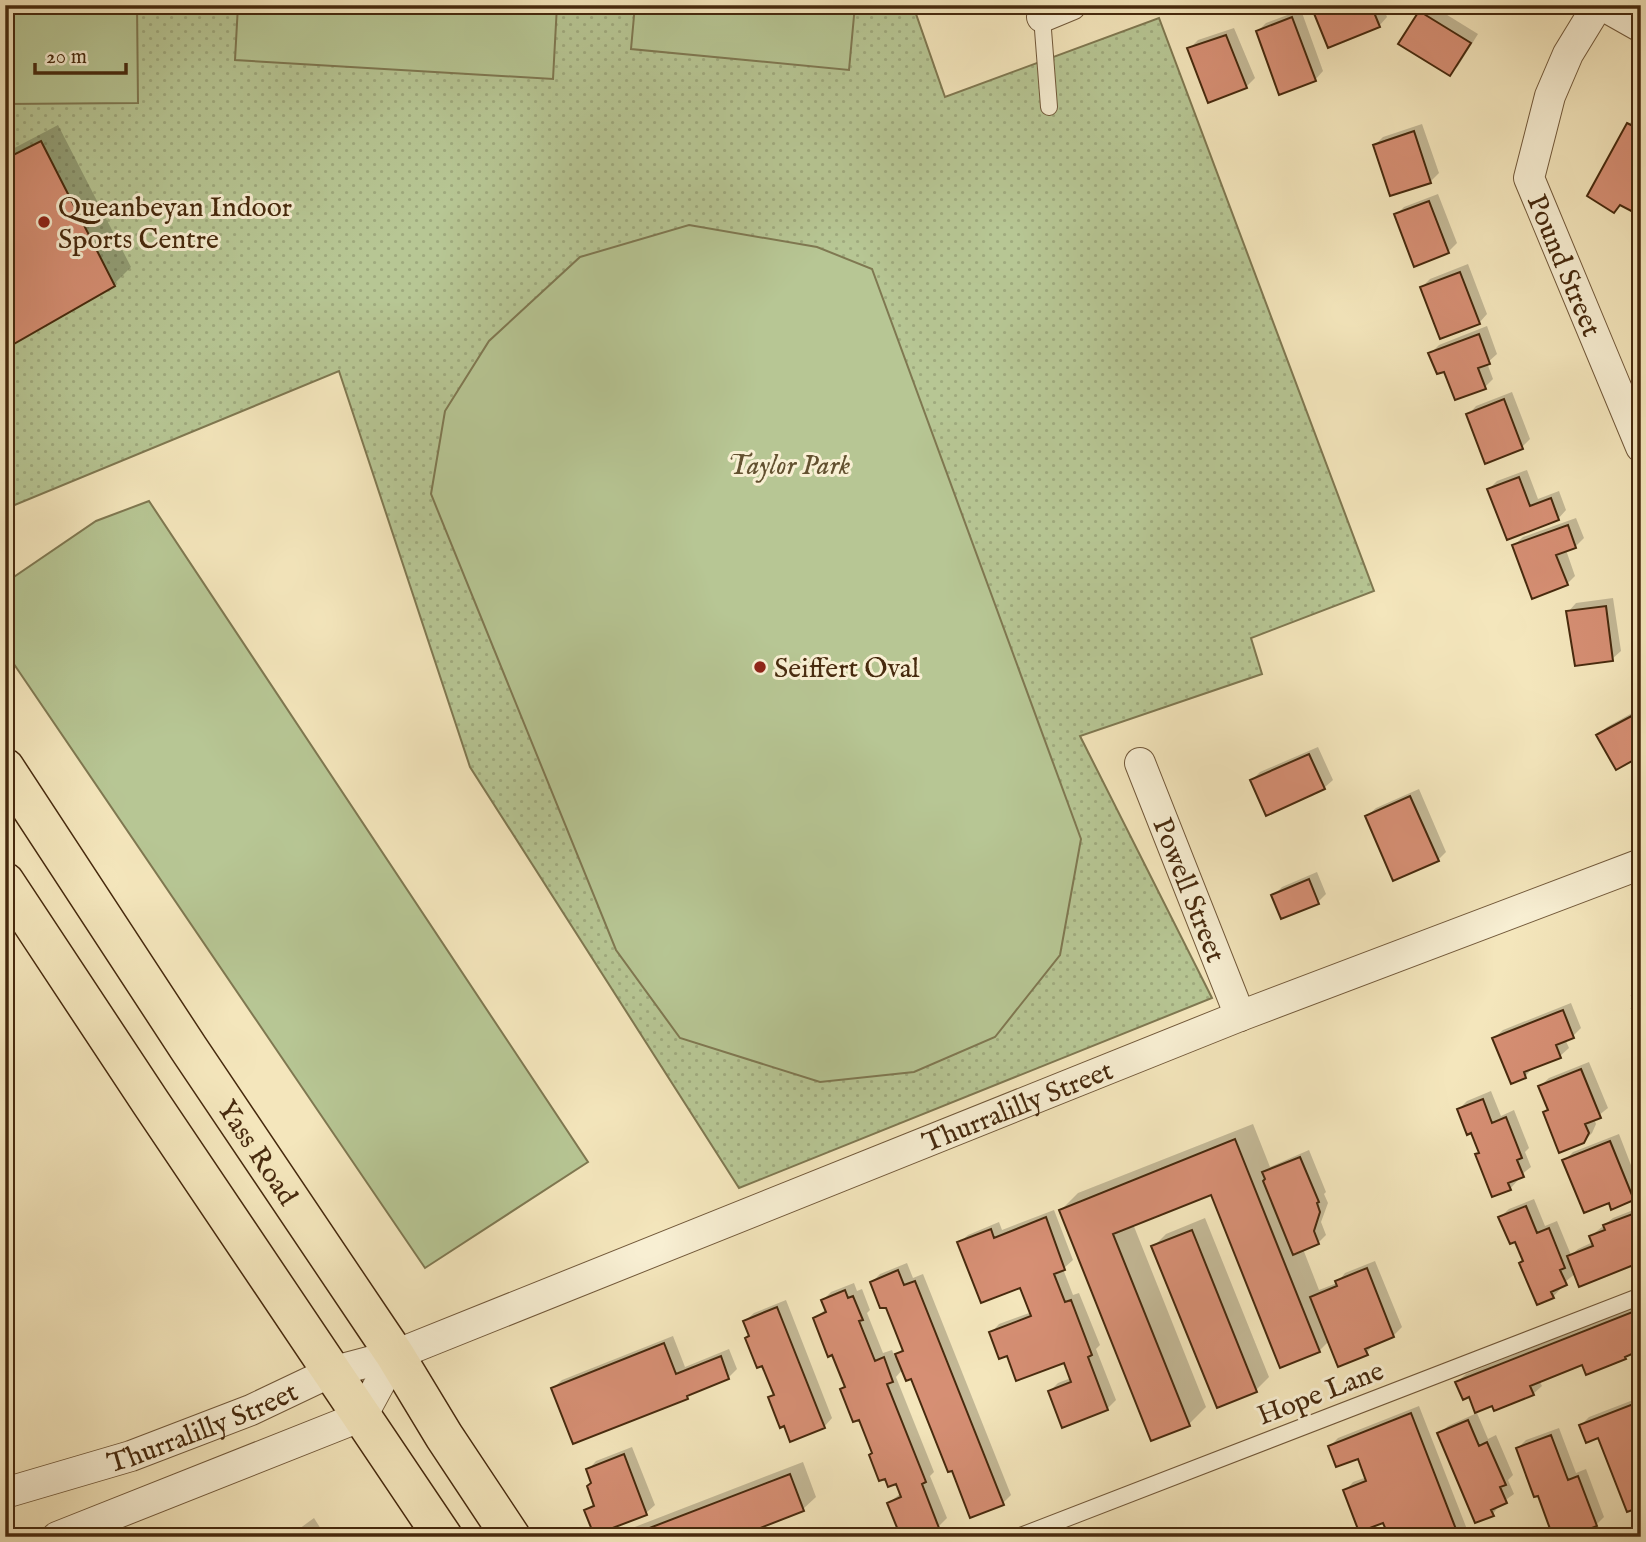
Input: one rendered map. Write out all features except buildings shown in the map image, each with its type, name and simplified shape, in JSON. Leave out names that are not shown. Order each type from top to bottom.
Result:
[{"type":"main road","name":"Yass Road","points":[[5,768],[189,1049],[395,1355],[444,1436],[511,1537]]},
{"type":"main road","points":[[5,882],[443,1537]]},
{"type":"street","points":[[1042,17],[1071,5]]},
{"type":"street","points":[[1600,5],[1641,27]]},
{"type":"street","name":"Pound Street","points":[[1600,5],[1568,54],[1550,96],[1529,178],[1641,447]]},
{"type":"street","name":"Powell Street","points":[[1140,762],[1240,1016]]},
{"type":"street","name":"Thurralilly Street","points":[[5,1493],[150,1449],[251,1410],[331,1372],[395,1355],[1240,1016],[1641,864]]},
{"type":"street","points":[[362,1416],[395,1355]]},
{"type":"street","name":"Thurralilly Street","points":[[57,1537],[362,1416]]},
{"type":"lane","points":[[1042,17],[1049,107]]},
{"type":"lane","name":"Hope Lane","points":[[1018,1537],[1641,1296]]},
{"type":"green space","name":"Taylor Park","points":[[5,5],[930,5],[915,11],[945,97],[1159,18],[1374,591],[1251,638],[1262,674],[1080,736],[1212,998],[739,1188],[470,767],[339,371],[5,509]]},
{"type":"green space","points":[[5,5],[137,5],[138,103],[5,104]]},
{"type":"green space","points":[[238,5],[557,5],[553,79],[235,60]]},
{"type":"green space","points":[[635,5],[855,5],[849,70],[631,49]]},
{"type":"green space","name":"Seiffert Oval","points":[[689,225],[817,247],[872,269],[1081,839],[1060,955],[995,1037],[914,1072],[820,1082],[680,1038],[616,950],[431,494],[445,411],[489,341],[580,257]]},
{"type":"green space","points":[[149,501],[588,1162],[425,1268],[5,651],[5,583],[96,521]]},
{"type":"place","name":"Queanbeyan Indoor Sports Centre","points":[[44,222]]},
{"type":"place","name":"Seiffert Oval","points":[[760,667]]}]
